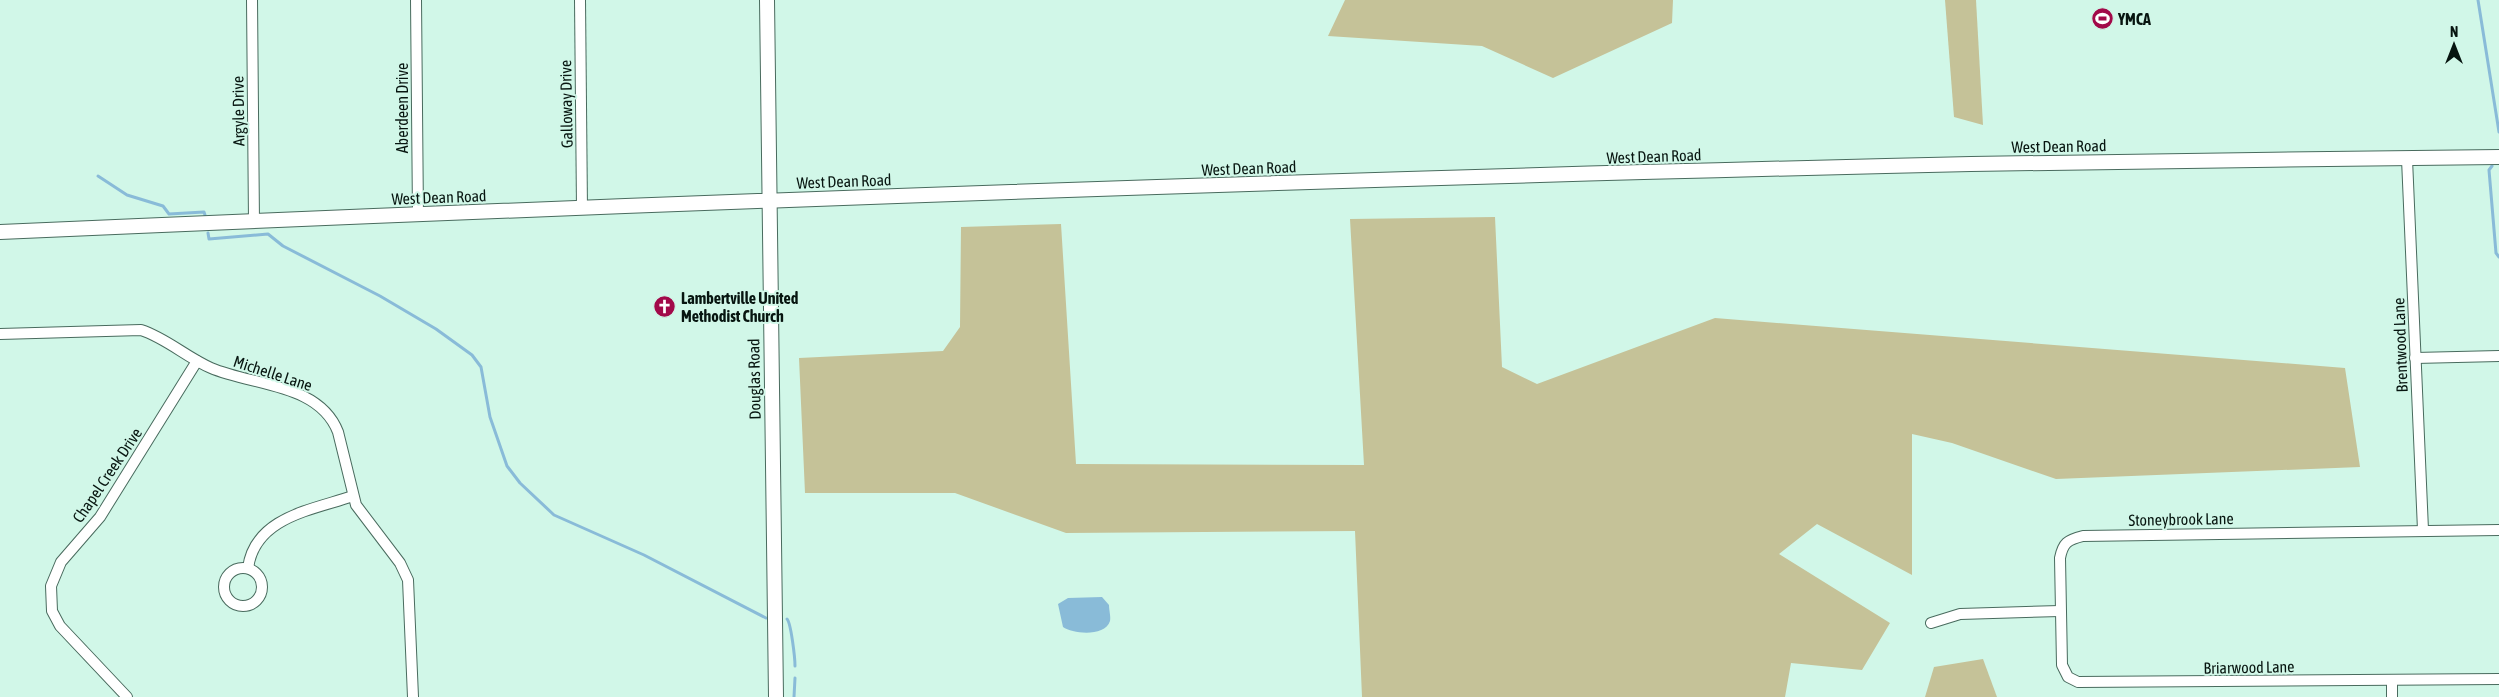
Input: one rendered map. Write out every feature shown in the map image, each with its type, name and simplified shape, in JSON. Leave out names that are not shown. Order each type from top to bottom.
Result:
[{"type":"street","name":"Argyle Drive","points":[[252,0],[254,222]]},
{"type":"street","name":"Aberdeen Drive","points":[[416,0],[418,216]]},
{"type":"street","name":"Galloway Drive","points":[[580,0],[582,209]]},
{"type":"street","name":"Douglas Road","points":[[767,0],[776,697]]},
{"type":"street","name":"West Dean Road","points":[[0,232],[770,201],[1974,164],[2499,158]]},
{"type":"street","name":"Brentwood Lane","points":[[2407,159],[2423,530]]},
{"type":"street","name":"Michelle Lane","points":[[0,334],[140,330],[161,338],[197,361],[222,372],[304,396],[323,407],[338,432],[353,496],[361,512],[400,563],[408,580],[413,697]]},
{"type":"street","points":[[2415,358],[2499,356]]},
{"type":"street","name":"Chapel Creek Drive","points":[[127,697],[60,626],[52,611],[51,586],[56,569],[103,513],[197,361]]},
{"type":"street","points":[[248,568],[253,548],[270,526],[353,496]]},
{"type":"street","name":"Stoneybrook Lane","points":[[2060,611],[2060,558],[2063,544],[2082,536],[2499,530]]},
{"type":"street","points":[[1931,623],[1960,614],[2060,611]]},
{"type":"street","name":"Briarwood Lane","points":[[2060,611],[2062,665],[2068,677],[2078,682],[2499,679]]},
{"type":"street","points":[[2392,680],[2392,697]]},
{"type":"shaded area","points":[[1345,0],[1673,0],[1672,23],[1553,78],[1482,46],[1328,36]]},
{"type":"shaded area","points":[[1945,0],[1976,0],[1983,125],[1954,117]]},
{"type":"shaded area","points":[[1495,217],[1502,367],[1537,384],[1715,318],[2345,368],[2360,467],[2056,479],[1952,443],[1912,434],[1912,575],[1817,524],[1779,554],[1890,623],[1862,670],[1791,663],[1785,697],[1362,697],[1355,531],[1066,533],[955,493],[805,493],[799,358],[943,351],[960,327],[961,227],[1061,224],[1076,464],[1364,465],[1350,219]]},
{"type":"shaded area","points":[[1983,659],[1997,697],[1925,697],[1934,667]]},
{"type":"water","points":[[1102,597],[1109,605],[1110,621],[1102,630],[1088,633],[1063,627],[1058,604],[1068,598]]},
{"type":"waterway","points":[[2478,0],[2499,132]]},
{"type":"waterway","points":[[2492,166],[2489,170],[2496,253],[2499,257]]},
{"type":"waterway","points":[[98,176],[127,195],[163,206],[169,214],[204,212],[205,215]]},
{"type":"waterway","points":[[208,233],[209,239],[268,234],[283,246],[380,296],[436,329],[472,355],[481,367],[490,417],[507,466],[520,483],[554,515],[644,555],[766,618]]},
{"type":"waterway","points":[[787,619],[794,649],[795,666]]},
{"type":"waterway","points":[[794,697],[795,678]]},
{"type":"place","name":"YMCA","points":[[2102,19]]},
{"type":"place","name":"Lambertville United Methodist Church","points":[[665,307]]}]
